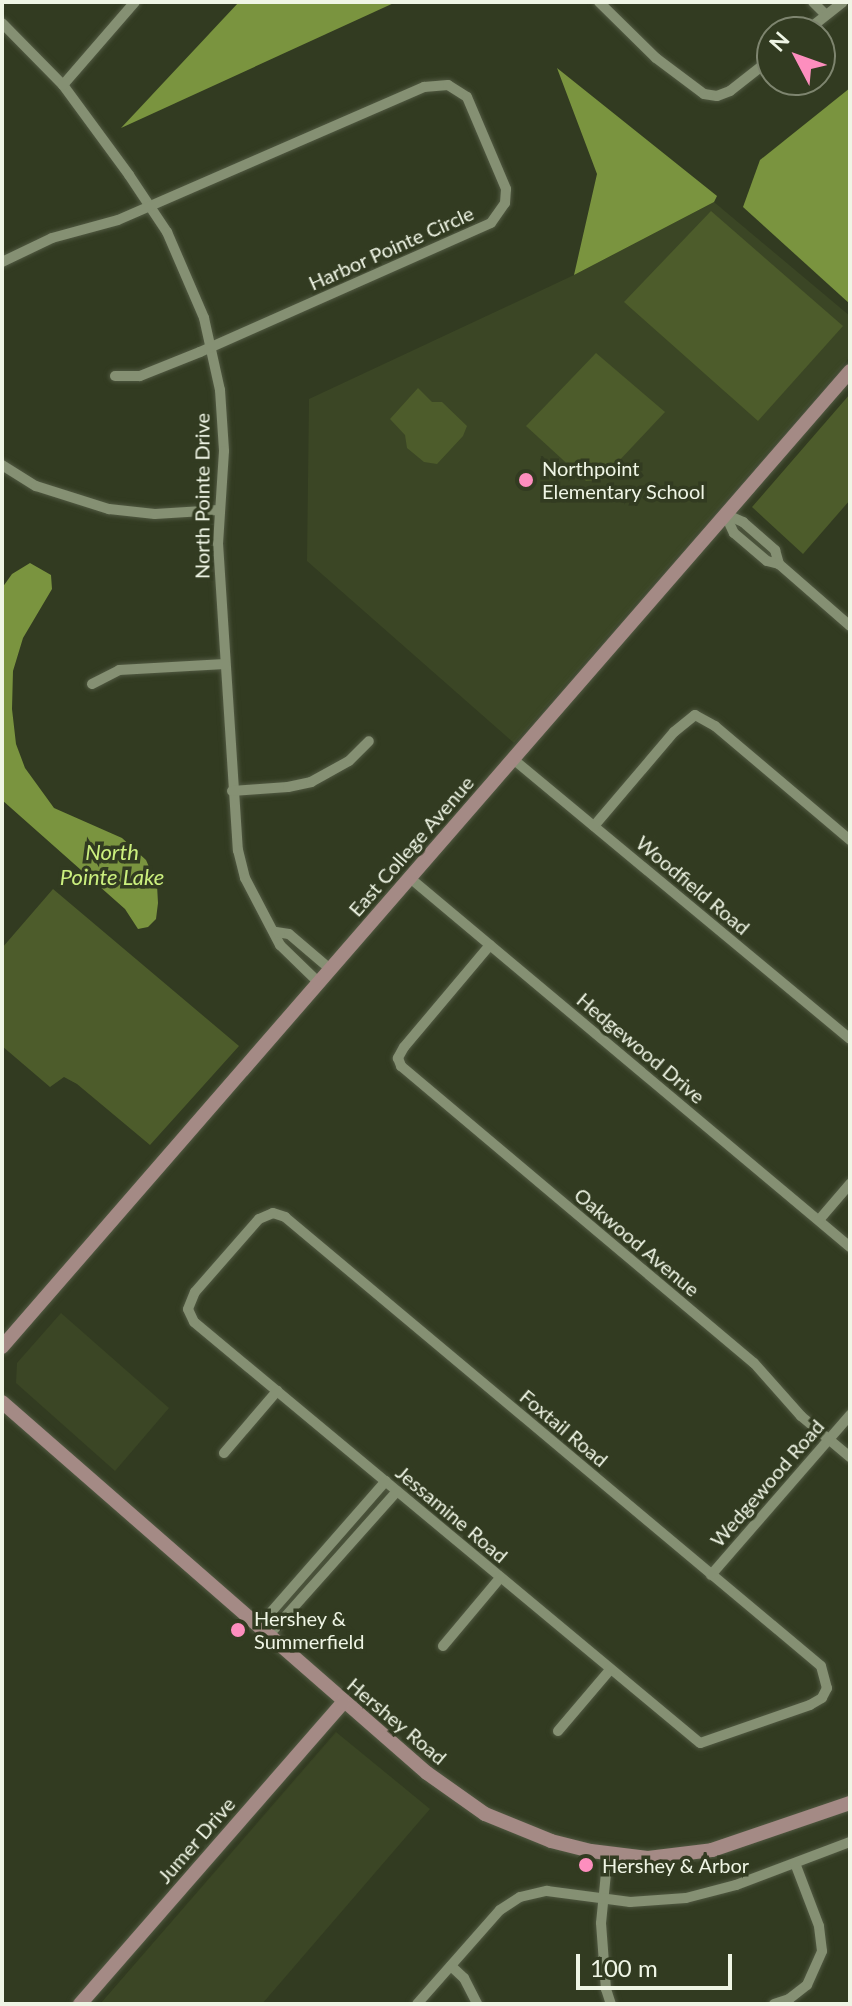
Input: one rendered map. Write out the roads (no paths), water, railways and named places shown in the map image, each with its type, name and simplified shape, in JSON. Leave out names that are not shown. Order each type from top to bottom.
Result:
[{"type":"main road","name":"East College Avenue","points":[[2,1347],[850,371]]},
{"type":"main road","name":"Hershey Road","points":[[2,1402],[343,1702],[427,1773],[485,1814],[551,1841],[648,1858],[712,1850],[850,1803]]},
{"type":"main road","name":"Jumer Drive","points":[[80,2004],[343,1702]]},
{"type":"street","points":[[63,85],[135,2]]},
{"type":"street","points":[[599,2],[615,21],[681,78],[713,96],[730,91],[756,71]]},
{"type":"street","points":[[813,2],[826,15],[843,2]]},
{"type":"street","name":"North Pointe Drive","points":[[2,23],[63,85],[150,206],[188,276],[211,345],[220,390],[224,451],[219,510],[232,791],[238,850],[245,878],[276,932],[280,945],[318,982]]},
{"type":"street","name":"Harbor Pointe Circle","points":[[2,262],[52,238],[103,225],[150,206],[432,85],[448,85],[467,97],[494,156],[507,195],[491,223],[140,376],[115,376]]},
{"type":"street","points":[[2,465],[36,486],[109,509],[155,514],[219,510]]},
{"type":"street","points":[[725,514],[743,522],[775,550],[779,564],[850,626]]},
{"type":"street","points":[[92,684],[119,670],[225,664]]},
{"type":"street","points":[[594,826],[674,732],[695,715],[715,726],[850,840]]},
{"type":"street","points":[[232,791],[311,782],[349,761],[369,741]]},
{"type":"street","name":"Woodfield Road","points":[[513,759],[850,1039]]},
{"type":"street","name":"Hedgewood Drive","points":[[410,878],[850,1247]]},
{"type":"street","name":"North Pointe Drive","points":[[276,932],[289,934],[330,969]]},
{"type":"street","name":"Oakwood Avenue","points":[[490,945],[404,1047],[398,1060],[401,1066],[754,1363],[829,1440],[850,1457]]},
{"type":"street","points":[[819,1220],[850,1184]]},
{"type":"street","name":"Jessamine Road","points":[[273,1213],[259,1219],[195,1292],[188,1309],[194,1322],[700,1743]]},
{"type":"street","name":"Foxtail Road","points":[[273,1213],[285,1217],[821,1666],[826,1677],[822,1698],[810,1705],[700,1743]]},
{"type":"street","points":[[224,1453],[277,1391]]},
{"type":"street","name":"Wedgewood Road","points":[[711,1575],[850,1415]]},
{"type":"street","points":[[263,1632],[313,1565],[386,1481]]},
{"type":"street","points":[[263,1632],[323,1573],[397,1491]]},
{"type":"street","points":[[313,1565],[323,1573]]},
{"type":"street","points":[[443,1646],[500,1578]]},
{"type":"street","points":[[558,1731],[610,1670]]},
{"type":"street","points":[[417,2004],[500,1910],[520,1897],[547,1891],[603,1900],[686,1898],[736,1885],[850,1842]]},
{"type":"street","points":[[608,1853],[603,1900],[604,1963],[611,2004]]},
{"type":"street","points":[[774,2004],[789,1999],[807,1985],[822,1951],[819,1926],[795,1863]]},
{"type":"street","points":[[451,1966],[470,1988],[477,2004]]},
{"type":"water","points":[[239,2],[396,2],[121,128]]},
{"type":"water","points":[[557,68],[717,196],[714,202],[574,275],[597,174]]},
{"type":"water","points":[[850,88],[850,304],[743,207],[760,160]]},
{"type":"water","name":"North Pointe Lake","points":[[30,563],[51,575],[52,589],[23,638],[13,671],[12,709],[16,744],[25,768],[54,808],[122,838],[146,860],[157,885],[158,903],[156,919],[148,927],[138,929],[125,909],[2,800],[2,588],[12,574]]},
{"type":"place","name":"Northpoint Elementary School","points":[[526,480]]},
{"type":"place","name":"Hershey & Summerfield","points":[[238,1630]]},
{"type":"place","name":"Hershey & Arbor","points":[[586,1865]]}]
